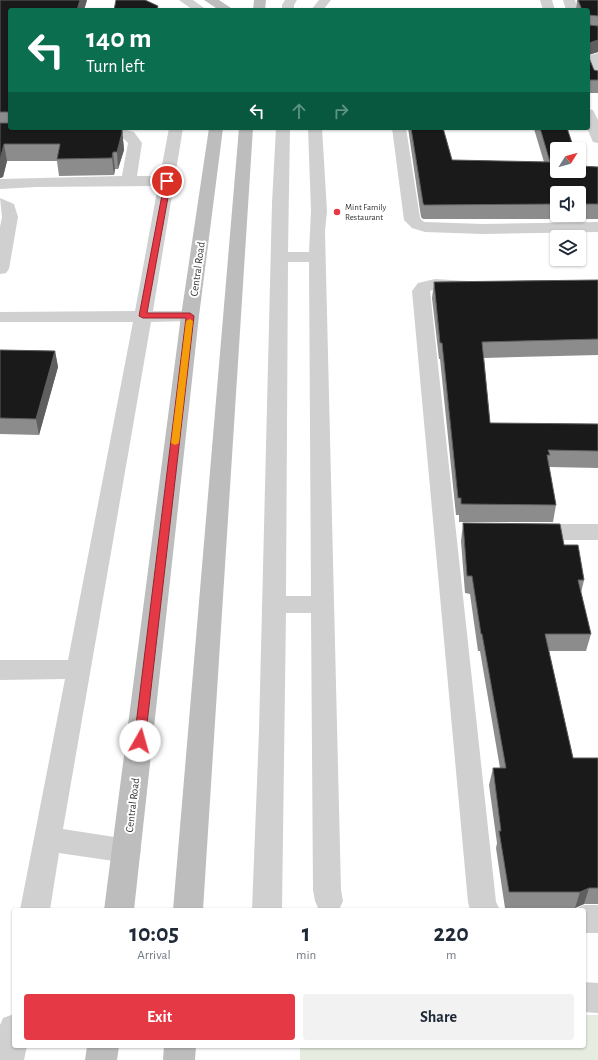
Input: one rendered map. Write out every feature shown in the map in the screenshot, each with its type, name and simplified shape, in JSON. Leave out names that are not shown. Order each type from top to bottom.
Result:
[{"type":"main road","points":[[210,0],[224,8]]},
{"type":"main road","name":"Central Road","points":[[120,908],[190,316],[216,130]]},
{"type":"main road","points":[[188,908],[246,130]]},
{"type":"main road","points":[[102,1060],[103,1048]]},
{"type":"main road","points":[[179,1060],[180,1048]]},
{"type":"street","points":[[185,0],[198,8]]},
{"type":"street","points":[[319,8],[325,0]]},
{"type":"street","points":[[598,57],[590,59],[598,79]]},
{"type":"street","points":[[590,118],[598,139]]},
{"type":"street","points":[[35,908],[176,130]]},
{"type":"street","points":[[267,908],[274,604],[279,257],[283,130]]},
{"type":"street","points":[[315,130],[318,211],[319,434],[327,890],[329,901]]},
{"type":"street","points":[[399,130],[412,220],[418,225],[425,227],[483,228],[598,227]]},
{"type":"street","points":[[78,133],[116,133],[129,135],[136,143],[129,181]]},
{"type":"street","points":[[0,184],[36,182],[167,181]]},
{"type":"street","points":[[0,203],[8,207],[10,217],[0,269]]},
{"type":"street","points":[[279,257],[318,257]]},
{"type":"street","points":[[482,285],[435,284],[424,287],[421,291],[482,902],[484,908]]},
{"type":"street","points":[[0,317],[190,316]]},
{"type":"street","points":[[444,531],[467,531]]},
{"type":"street","points":[[514,532],[598,532]]},
{"type":"street","points":[[274,604],[323,605]]},
{"type":"street","points":[[0,670],[78,669]]},
{"type":"street","points":[[48,839],[127,851]]},
{"type":"street","points":[[586,919],[598,919]]},
{"type":"street","points":[[586,997],[598,998]]},
{"type":"street","points":[[8,1060],[12,1039]]},
{"type":"shaded area","points":[[586,1015],[598,1015],[598,1060],[300,1060],[300,1048],[586,1048]]},
{"type":"building","points":[[0,0],[80,0],[78,8],[8,8],[8,112],[0,112]]},
{"type":"building","points":[[116,0],[145,0],[158,6],[158,8],[114,8]]},
{"type":"building","points":[[578,0],[598,0],[598,16],[590,15],[590,8],[581,8]]},
{"type":"building","points":[[590,25],[598,26],[598,40],[590,43]]},
{"type":"building","points":[[590,60],[594,70],[598,71],[598,80],[590,80]]},
{"type":"building","points":[[0,123],[8,123],[8,130],[122,130],[117,152],[113,152],[112,158],[57,159],[60,144],[4,144],[0,160]]},
{"type":"building","points":[[411,130],[444,130],[452,160],[550,162],[550,178],[586,178],[586,166],[598,167],[598,204],[586,204],[586,186],[550,186],[550,204],[424,205]]},
{"type":"building","points":[[541,130],[568,130],[572,142],[550,142],[550,162]]},
{"type":"building","points":[[598,280],[598,339],[482,342],[490,423],[598,424],[598,451],[548,450],[550,455],[547,455],[556,505],[461,504],[461,498],[458,498],[442,343],[440,343],[434,282]]},
{"type":"building","points":[[0,350],[55,351],[36,419],[0,418]]},
{"type":"building","points":[[463,523],[560,524],[564,545],[578,545],[584,580],[578,580],[591,634],[545,634],[573,758],[598,758],[598,888],[589,888],[580,892],[509,892],[499,831],[501,831],[493,768],[506,768],[481,634],[472,576],[467,576]]},
{"type":"slow traffic","points":[[175,443],[190,321]]},
{"type":"place","name":"Mint Family Restaurant","points":[[337,212]]},
{"type":"route","points":[[140,741],[190,316],[143,316],[167,181]]}]
